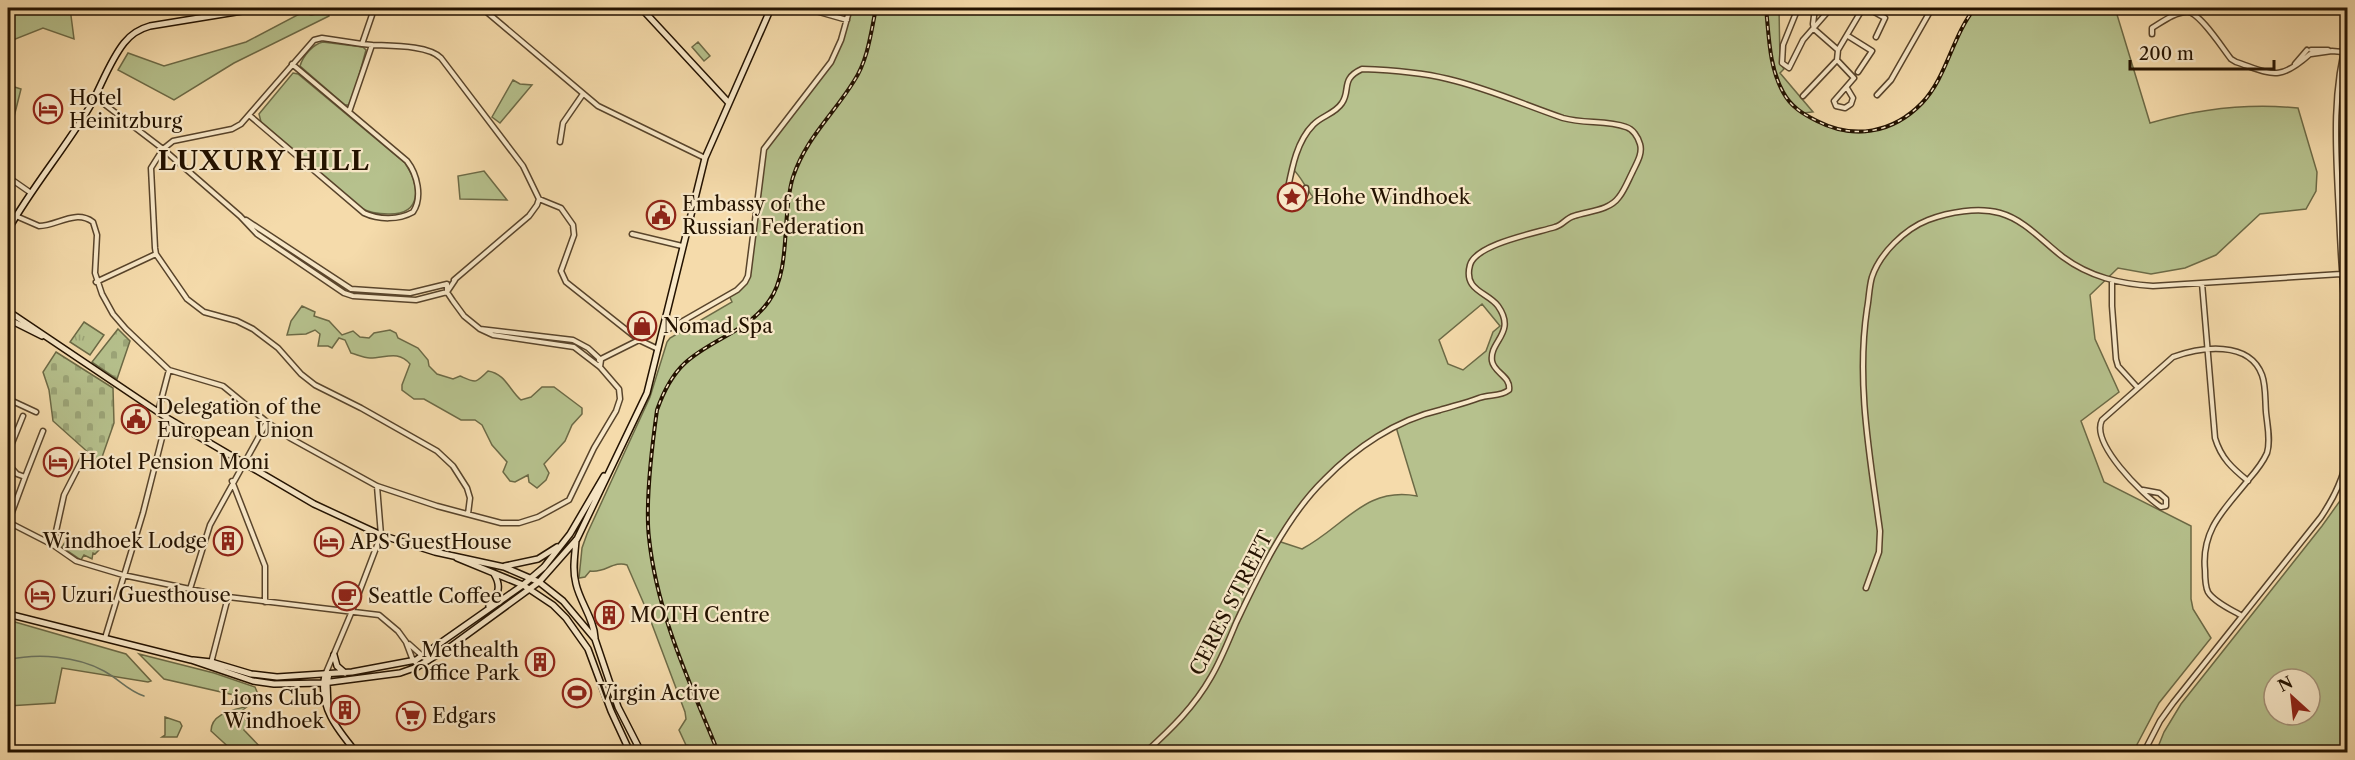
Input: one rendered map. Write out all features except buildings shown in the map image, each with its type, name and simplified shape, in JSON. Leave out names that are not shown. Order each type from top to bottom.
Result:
[{"type":"main road","points":[[8,230],[70,138],[95,97],[121,46],[140,29],[250,8]]},
{"type":"main road","points":[[641,8],[728,102]]},
{"type":"main road","points":[[210,664],[261,683],[325,683],[400,673],[421,666],[539,582],[577,538],[647,393],[705,158],[771,8]]},
{"type":"main road","points":[[8,311],[167,418],[314,504],[381,535],[453,556],[504,567],[539,582],[575,613],[595,639]]},
{"type":"main road","points":[[8,319],[46,337]]},
{"type":"main road","points":[[8,614],[191,660],[277,678],[345,673],[414,661],[523,585],[550,561],[570,534],[607,473]]},
{"type":"main road","points":[[504,567],[538,559],[554,550],[570,534]]},
{"type":"main road","points":[[577,538],[574,562],[576,584],[594,629],[595,639],[618,707],[636,752]]},
{"type":"main road","points":[[453,556],[523,585],[553,605],[583,640],[611,711],[636,752]]},
{"type":"main road","points":[[486,609],[498,594],[500,587],[493,573]]},
{"type":"main road","points":[[334,655],[337,666],[345,673]]},
{"type":"main road","points":[[327,674],[325,683],[328,711],[356,753]]},
{"type":"street","points":[[362,44],[372,15],[372,8]]},
{"type":"street","points":[[482,8],[605,111],[705,158]]},
{"type":"street","points":[[805,8],[847,20]]},
{"type":"street","points":[[662,333],[737,290],[745,282],[751,260],[764,149],[831,62],[850,8]]},
{"type":"street","points":[[1798,8],[1783,45],[1782,63],[1790,67],[1803,40],[1831,8]]},
{"type":"street","points":[[1815,8],[1814,29],[1838,50]]},
{"type":"street","points":[[1803,96],[1836,60],[1838,50],[1865,8],[1882,16],[1885,20],[1876,37]]},
{"type":"street","points":[[1877,95],[1891,80],[1932,8]]},
{"type":"street","points":[[2152,34],[2152,28],[2175,15],[2184,12],[2194,13],[2231,59],[2276,74],[2288,71],[2310,52],[2343,52]]},
{"type":"street","points":[[2348,35],[2343,52],[2335,126],[2341,274],[2348,352]]},
{"type":"street","points":[[1848,36],[1872,51],[1858,72]]},
{"type":"street","points":[[468,514],[470,498],[467,488],[453,466],[437,451],[315,385],[301,374],[273,343],[253,329],[198,308],[183,293],[156,254],[151,172],[153,163],[163,149],[173,141],[237,127],[249,116],[291,64],[316,39],[424,50],[438,55],[523,166],[539,199],[561,208],[574,229],[573,239],[562,267],[562,274],[566,282],[639,340],[658,349]]},
{"type":"street","points":[[349,112],[372,45]]},
{"type":"street","points":[[1836,60],[1854,78],[1834,101],[1836,106],[1845,108],[1851,104],[1853,98],[1847,88]]},
{"type":"street","points":[[249,116],[364,213],[380,218],[407,215],[415,209],[416,176],[412,167],[291,64]]},
{"type":"street","name":"CERES STREET","points":[[1146,753],[1194,704],[1204,689],[1221,660],[1254,585],[1277,541],[1313,491],[1354,453],[1381,435],[1429,413],[1469,403],[1480,397],[1503,394],[1510,388],[1508,380],[1495,367],[1492,359],[1493,351],[1503,334],[1504,316],[1491,298],[1482,295],[1473,287],[1470,276],[1471,262],[1503,242],[1556,227],[1569,218],[1594,211],[1619,198],[1641,152],[1634,132],[1624,126],[1564,118],[1508,96],[1448,79],[1400,71],[1362,69],[1349,80],[1343,103],[1311,126],[1292,169],[1286,198],[1288,202],[1293,206],[1298,206],[1306,188]]},
{"type":"street","points":[[560,142],[562,124],[583,94]]},
{"type":"street","points":[[95,97],[163,149],[240,216],[257,234],[350,296],[416,300],[447,292],[455,280]]},
{"type":"street","points":[[8,177],[31,193]]},
{"type":"street","points":[[240,216],[351,289],[410,293],[455,280],[529,216],[539,199]]},
{"type":"street","points":[[1866,588],[1879,552],[1880,531],[1862,403],[1864,329],[1872,276],[1885,255],[1900,238],[1918,224],[1941,215],[1976,211],[2000,213],[2020,222],[2064,258],[2087,272],[2112,281],[2153,286],[2341,274]]},
{"type":"street","points":[[16,216],[39,226],[72,218],[85,217],[91,220],[96,227],[97,234],[96,282],[113,314],[169,370],[223,386],[267,423],[324,459],[376,486],[501,523],[519,523],[538,517],[569,500],[594,448],[620,404],[619,389],[600,368],[579,349],[571,345],[493,335],[480,329],[464,316],[447,292],[447,284]]},
{"type":"street","points":[[632,234],[682,246]]},
{"type":"street","points":[[96,282],[156,254]]},
{"type":"street","points":[[2112,281],[2116,359],[2118,366],[2138,388]]},
{"type":"street","points":[[2202,283],[2215,438],[2225,461],[2248,481]]},
{"type":"street","points":[[480,329],[569,339],[582,344],[601,360]]},
{"type":"street","points":[[592,361],[601,360],[639,340]]},
{"type":"street","points":[[2143,489],[2166,499],[2166,506],[2161,507],[2154,502],[2143,489],[2123,473],[2100,434],[2100,424],[2106,416],[2173,357],[2184,353],[2221,348],[2235,350],[2254,364],[2262,374],[2268,451],[2208,534],[2204,557],[2209,594],[2242,616]]},
{"type":"street","points":[[600,368],[601,360]]},
{"type":"street","points":[[158,412],[169,370]]},
{"type":"street","points":[[8,399],[36,412]]},
{"type":"street","points":[[8,453],[23,416]]},
{"type":"street","points":[[104,639],[143,513],[167,418]]},
{"type":"street","points":[[190,589],[207,531],[232,481],[267,423]]},
{"type":"street","points":[[12,515],[44,431]]},
{"type":"street","points":[[2144,753],[2160,721],[2173,703],[2334,498],[2343,477],[2348,452]]},
{"type":"street","points":[[53,545],[64,495],[82,459]]},
{"type":"street","points":[[8,464],[17,474],[25,477]]},
{"type":"street","points":[[232,481],[265,566],[265,602]]},
{"type":"street","points":[[327,674],[381,535],[376,486]]},
{"type":"street","points":[[8,522],[53,545],[76,561],[123,575],[228,597],[379,615],[428,661]]},
{"type":"street","points":[[210,664],[228,597]]},
{"type":"street","points":[[406,642],[414,661],[421,666]]},
{"type":"green space","points":[[8,8],[70,8],[74,39],[43,28],[8,42]]},
{"type":"green space","points":[[850,8],[1779,8],[1780,63],[1784,69],[1780,73],[1813,112],[1802,113],[1836,129],[1864,132],[1890,126],[1914,111],[1924,101],[1938,80],[1962,27],[1975,8],[2115,8],[2150,123],[2223,108],[2261,106],[2298,108],[2317,172],[2316,191],[2306,209],[2260,214],[2216,255],[2185,268],[2151,274],[2118,268],[2090,295],[2095,339],[2119,392],[2081,421],[2104,482],[2191,526],[2191,599],[2193,609],[2211,638],[2159,703],[2133,752],[1140,752],[1136,749],[1128,752],[696,752],[694,747],[686,745],[679,730],[686,719],[685,712],[627,565],[618,564],[600,571],[590,571],[585,577],[579,578],[582,548],[650,397],[667,342],[670,338],[732,302],[729,295],[745,282],[764,149],[831,62]],"holes":[[[1293,169],[1313,197],[1296,209],[1289,207],[1284,197],[1287,195]],[[1482,304],[1500,326],[1493,332],[1486,351],[1463,370],[1448,364],[1439,340]],[[1396,427],[1417,496],[1383,497],[1369,503],[1302,549],[1278,541],[1324,479],[1354,453]]]},
{"type":"green space","points":[[303,12],[311,15],[328,12],[329,16],[234,63],[174,100],[118,70],[128,53],[164,66],[246,42]]},
{"type":"green space","points":[[323,42],[363,47],[366,50],[349,105],[345,105],[300,66],[309,51]]},
{"type":"green space","points":[[698,42],[710,56],[704,61],[692,47]]},
{"type":"green space","points":[[2348,50],[2347,235],[2340,134]]},
{"type":"green space","points":[[293,73],[298,74],[405,163],[414,180],[415,189],[413,204],[408,210],[384,214],[361,208],[261,122],[259,114]]},
{"type":"green space","points":[[513,80],[520,84],[532,85],[500,123],[492,117]]},
{"type":"green space","points":[[8,85],[21,89],[10,133],[8,132]]},
{"type":"green space","points":[[484,171],[507,200],[460,199],[458,176]]},
{"type":"green space","points":[[302,306],[315,312],[314,316],[329,321],[342,335],[353,331],[360,337],[369,338],[374,333],[390,330],[396,333],[398,338],[418,348],[437,374],[453,379],[460,376],[475,381],[488,371],[499,375],[521,400],[531,397],[542,387],[554,387],[582,408],[582,414],[572,425],[565,441],[544,464],[549,473],[546,480],[537,488],[529,482],[528,475],[515,482],[510,481],[503,472],[507,462],[492,445],[482,425],[475,420],[461,420],[424,399],[414,399],[402,390],[410,364],[401,357],[370,358],[351,353],[345,340],[339,338],[332,348],[318,346],[320,334],[315,330],[306,334],[287,335],[291,321]]},
{"type":"green space","points":[[84,322],[104,335],[90,355],[70,342]]},
{"type":"green space","points":[[118,329],[130,341],[117,379],[92,362]]},
{"type":"green space","points":[[56,352],[113,388],[114,423],[100,463],[53,421],[49,390],[43,372]]},
{"type":"green space","points":[[2347,491],[2347,752],[2156,752],[2164,732],[2181,704]]},
{"type":"green space","points":[[92,538],[100,538],[100,549],[95,554],[93,553],[92,559],[84,555],[81,560],[62,547],[65,542],[74,544],[73,548],[85,541],[91,545]]},
{"type":"green space","points":[[8,620],[126,654],[151,681],[62,668],[55,703],[8,706]]},
{"type":"green space","points":[[139,654],[214,673],[255,687],[260,699],[250,703],[243,697],[164,679]]},
{"type":"green space","points":[[248,706],[239,713],[248,722],[249,726],[244,730],[265,752],[234,752],[211,731],[212,725],[219,716]]},
{"type":"green space","points":[[165,717],[180,722],[182,726],[177,737],[162,737],[165,735]]},
{"type":"waterway","points":[[8,660],[44,656],[82,662],[104,671],[144,696]]},
{"type":"railway","points":[[718,752],[676,648],[653,566],[648,524],[648,492],[657,410],[668,385],[685,363],[740,328],[760,312],[769,301],[781,273],[789,192],[798,163],[812,138],[859,73],[868,46],[876,8]]},
{"type":"railway","points":[[1766,8],[1772,62],[1778,82],[1786,97],[1798,110],[1817,121],[1831,127],[1859,132],[1886,127],[1899,121],[1922,103],[1938,81],[1967,19],[1975,8]]},
{"type":"place","name":"Hotel Heinitzburg","points":[[48,109]]},
{"type":"place","name":"Hohe Windhoek","points":[[1292,197]]},
{"type":"place","name":"Embassy of the Russian Federation","points":[[661,215]]},
{"type":"place","name":"Nomad Spa","points":[[642,326]]},
{"type":"place","name":"Delegation of the European Union","points":[[136,419]]},
{"type":"place","name":"Hotel Pension Moni","points":[[58,462]]},
{"type":"place","name":"Windhoek Lodge","points":[[228,541]]},
{"type":"place","name":"APS GuestHouse","points":[[329,542]]},
{"type":"place","name":"Uzuri Guesthouse","points":[[40,595]]},
{"type":"place","name":"Seattle Coffee","points":[[347,596]]},
{"type":"place","name":"MOTH Centre","points":[[609,615]]},
{"type":"place","name":"Methealth Office Park","points":[[540,662]]},
{"type":"place","name":"Virgin Active","points":[[577,693]]},
{"type":"place","name":"Lions Club Windhoek","points":[[345,710]]},
{"type":"place","name":"Edgars","points":[[411,716]]},
{"type":"district","name":"LUXURY HILL","points":[[264,161]]}]
